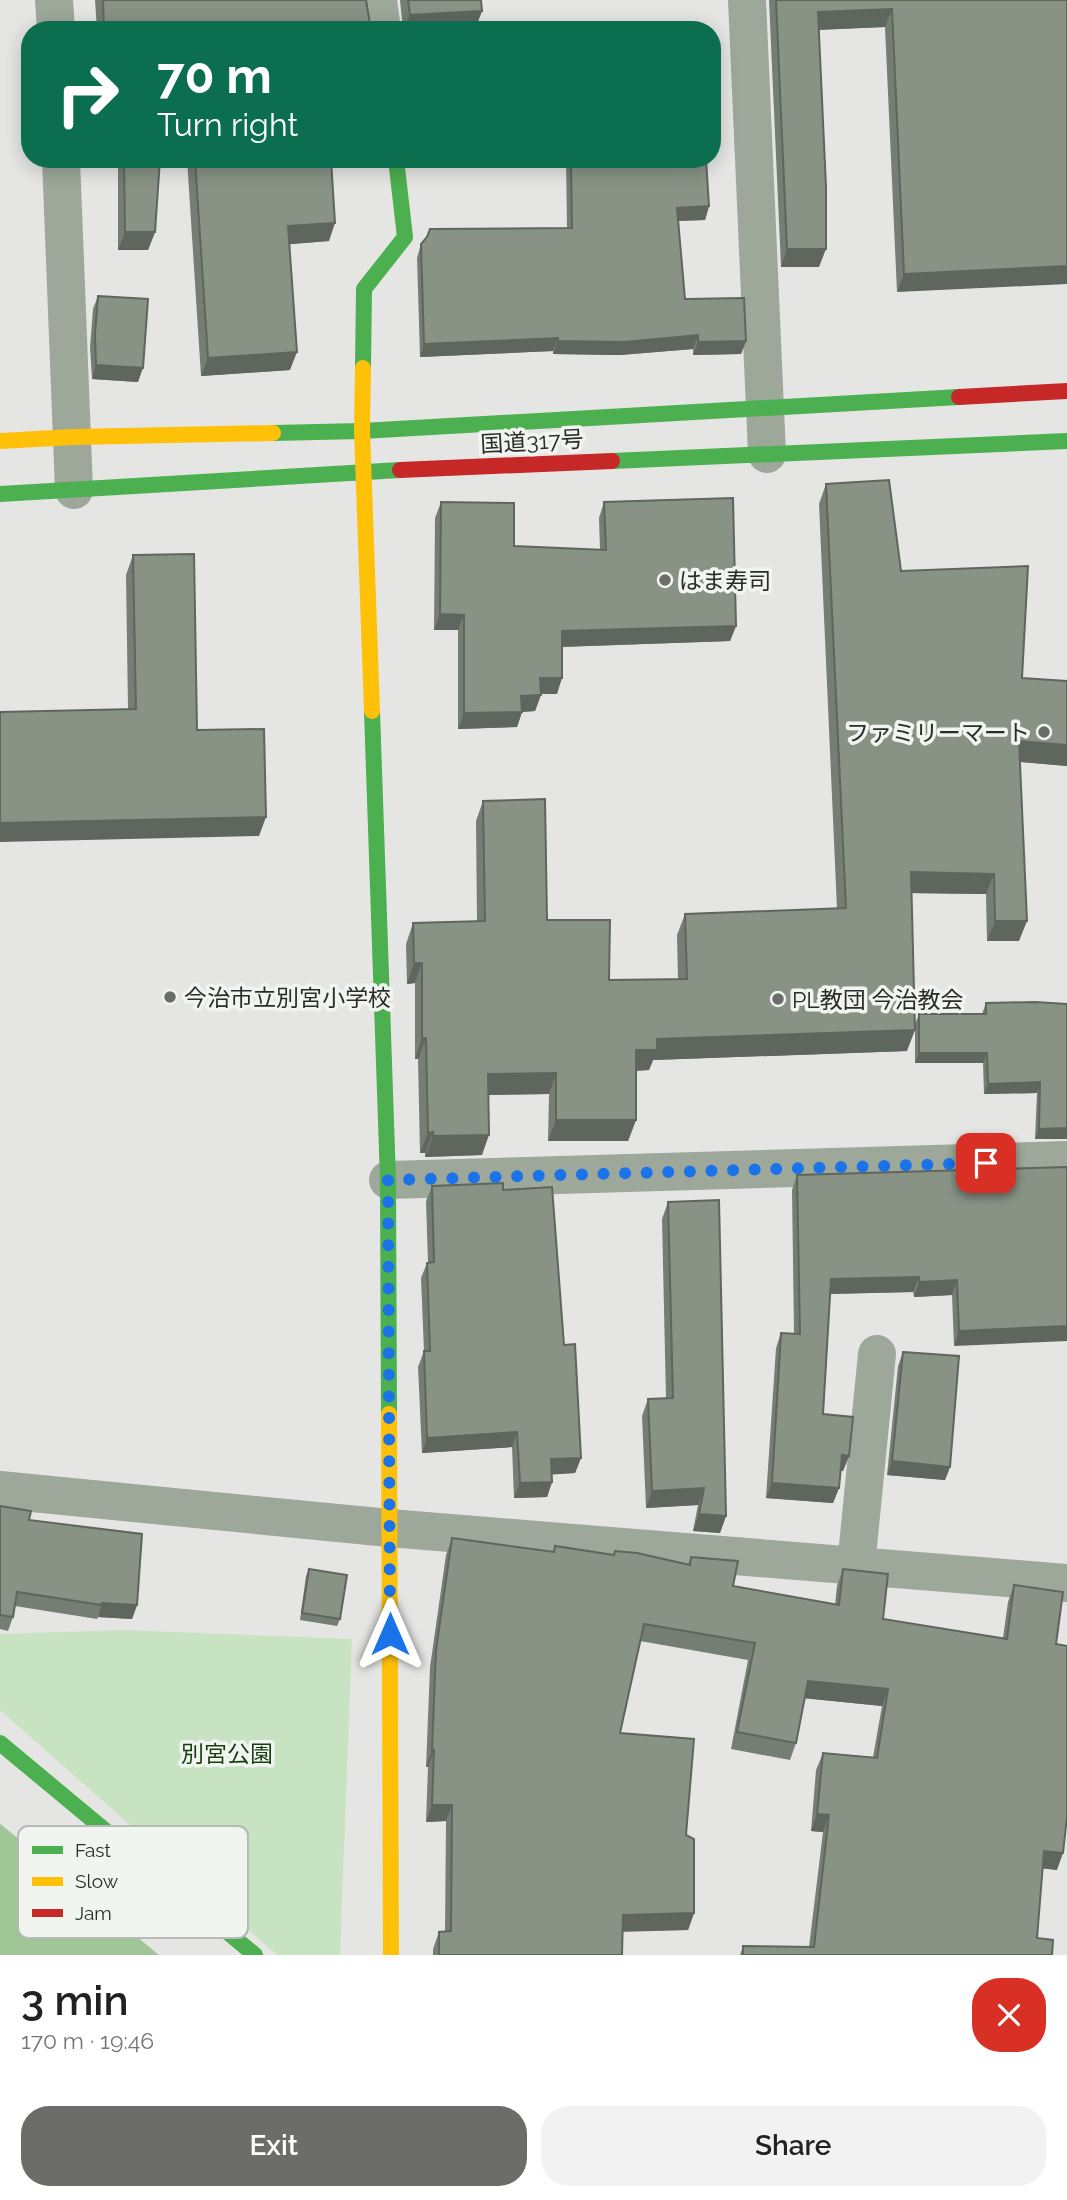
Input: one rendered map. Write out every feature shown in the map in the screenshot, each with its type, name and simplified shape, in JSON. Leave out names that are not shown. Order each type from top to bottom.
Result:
[{"type":"main road","points":[[391,1955],[388,1180],[362,431],[364,289],[405,237],[397,168]]},
{"type":"main road","name":"国道317号","points":[[0,441],[362,431],[1067,391]]},
{"type":"main road","name":"国道317号","points":[[0,494],[363,472],[1067,441]]},
{"type":"main road","points":[[0,1744],[99,1826]]},
{"type":"main road","points":[[234,1938],[255,1955]]},
{"type":"street","points":[[54,0],[55,21]]},
{"type":"street","points":[[378,0],[381,21]]},
{"type":"street","points":[[747,0],[766,454]]},
{"type":"street","points":[[61,168],[74,490]]},
{"type":"street","points":[[388,1180],[1067,1160]]},
{"type":"street","points":[[856,1566],[877,1354]]},
{"type":"street","points":[[0,1490],[389,1528],[1067,1583]]},
{"type":"green space","name":"別宮公園","points":[[124,1630],[352,1639],[340,1955],[277,1955],[248,1929],[248,1826],[131,1826],[0,1710],[0,1634]]},
{"type":"shaded area","points":[[0,1824],[18,1838],[18,1938],[138,1938],[159,1955],[0,1955]]},
{"type":"building","points":[[103,0],[366,0],[370,21],[104,21]]},
{"type":"building","points":[[408,0],[481,0],[482,11],[410,15]]},
{"type":"building","points":[[776,0],[1067,0],[1067,266],[904,274],[892,9],[818,12],[826,249],[787,249]]},
{"type":"building","points":[[124,168],[159,168],[155,232],[125,232]]},
{"type":"building","points":[[196,168],[332,168],[335,223],[288,226],[297,352],[208,358]]},
{"type":"building","points":[[571,168],[707,168],[709,206],[677,208],[685,299],[744,298],[746,341],[698,342],[698,335],[624,342],[558,341],[558,338],[424,344],[421,244],[430,229],[572,228]]},
{"type":"building","points":[[98,296],[148,299],[143,368],[96,365]]},
{"type":"building","points":[[889,480],[901,571],[1028,566],[1022,678],[1067,681],[1067,745],[1019,741],[1027,921],[995,921],[994,874],[911,872],[915,1030],[657,1039],[657,1050],[636,1050],[636,1120],[556,1120],[556,1073],[488,1074],[489,1135],[433,1136],[433,1132],[428,1133],[426,1038],[422,1038],[422,963],[414,963],[413,923],[485,921],[483,801],[545,799],[547,920],[610,920],[609,980],[687,979],[685,914],[846,908],[826,484]]},
{"type":"building","points":[[733,498],[736,626],[562,631],[562,678],[540,678],[541,695],[521,696],[522,712],[464,713],[464,615],[440,614],[441,502],[514,503],[514,546],[606,550],[604,502]]},
{"type":"building","points":[[194,554],[197,730],[264,729],[266,817],[0,823],[0,712],[136,709],[133,555]]},
{"type":"building","points":[[986,1003],[1067,1004],[1067,1128],[1039,1129],[1040,1082],[988,1084],[987,1053],[919,1053],[919,1014],[986,1014]]},
{"type":"building","points":[[1067,1167],[1067,1326],[959,1331],[957,1280],[919,1282],[919,1277],[831,1279],[823,1414],[853,1417],[849,1456],[842,1455],[839,1488],[772,1483],[781,1333],[800,1334],[797,1175]]},
{"type":"building","points":[[503,1183],[503,1190],[552,1187],[564,1345],[575,1344],[581,1458],[551,1459],[552,1482],[520,1483],[517,1432],[427,1438],[424,1351],[430,1351],[427,1263],[434,1262],[432,1186]]},
{"type":"building","points":[[719,1200],[726,1516],[699,1514],[704,1488],[652,1491],[648,1399],[673,1398],[668,1202]]},
{"type":"building","points":[[903,1352],[959,1356],[950,1467],[892,1461]]},
{"type":"building","points":[[0,1506],[31,1511],[29,1520],[142,1534],[137,1605],[102,1605],[17,1592],[13,1617],[0,1615]]},
{"type":"building","points":[[452,1538],[554,1552],[555,1546],[614,1555],[615,1551],[637,1553],[690,1565],[691,1557],[738,1561],[733,1586],[839,1605],[843,1569],[888,1574],[883,1619],[1007,1639],[1014,1585],[1063,1592],[1056,1644],[1067,1646],[1067,1817],[1063,1853],[1044,1851],[1037,1938],[1053,1940],[1052,1955],[743,1955],[743,1946],[814,1947],[829,1815],[817,1814],[823,1753],[877,1758],[888,1689],[808,1681],[796,1743],[737,1732],[755,1643],[644,1624],[620,1733],[694,1739],[686,1835],[694,1839],[694,1913],[623,1915],[622,1955],[439,1955],[439,1932],[451,1931],[452,1805],[432,1805],[432,1750],[436,1650]]},
{"type":"building","points":[[309,1569],[347,1575],[340,1619],[302,1613]]},
{"type":"traffic: fast","points":[[363,368],[364,289],[405,237],[397,168]]},
{"type":"traffic: fast","points":[[273,433],[362,431],[959,397]]},
{"type":"traffic: fast","points":[[612,461],[1067,441]]},
{"type":"traffic: fast","points":[[0,494],[400,470]]},
{"type":"traffic: fast","points":[[372,711],[388,1180],[389,1414]]},
{"type":"traffic: fast","points":[[0,1743],[100,1826]]},
{"type":"traffic: fast","points":[[235,1938],[255,1955]]},
{"type":"traffic: slow","points":[[363,368],[362,431],[372,711]]},
{"type":"traffic: slow","points":[[0,441],[273,433]]},
{"type":"traffic: slow","points":[[389,1414],[391,1955]]},
{"type":"traffic: jam","points":[[959,397],[1067,391]]},
{"type":"traffic: jam","points":[[400,470],[612,461]]},
{"type":"place","name":"はま寿司","points":[[665,580]]},
{"type":"place","name":"ファミリーマート","points":[[1044,732]]},
{"type":"place","name":"今治市立別宮小学校","points":[[170,997]]},
{"type":"place","name":"PL教団 今治教会","points":[[778,999]]},
{"type":"route","points":[[390,1634],[388,1180],[986,1163]]}]
